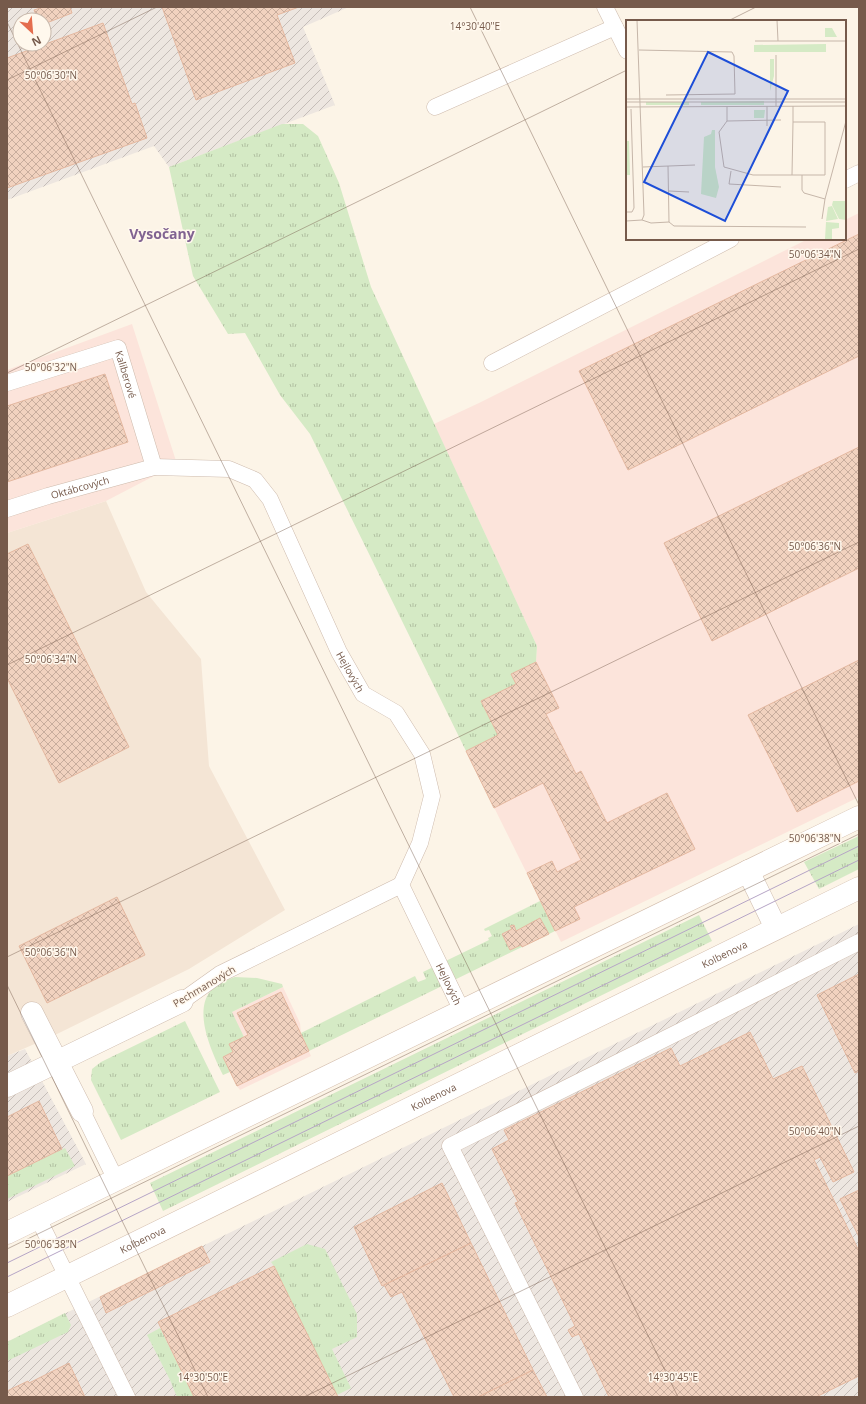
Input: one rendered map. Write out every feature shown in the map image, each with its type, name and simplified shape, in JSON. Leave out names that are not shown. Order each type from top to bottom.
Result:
[{"type":"main road","points":[[7,1233],[859,816]]},
{"type":"main road","points":[[748,871],[776,928]]},
{"type":"main road","name":"Kolbenova","points":[[7,1306],[859,888]]},
{"type":"main road","name":"Pechmanových","points":[[7,1086],[182,1001]]},
{"type":"main road","points":[[32,1013],[82,1111]]},
{"type":"lane","points":[[605,7],[626,49]]},
{"type":"lane","points":[[435,107],[614,27]]},
{"type":"lane","points":[[846,180],[859,173]]},
{"type":"lane","points":[[492,363],[726,240]]},
{"type":"lane","name":"Kaliberové","points":[[7,383],[118,348],[154,467]]},
{"type":"lane","name":"Oktábcových","points":[[7,509],[48,496],[154,467]]},
{"type":"lane","name":"Hejlových","points":[[154,467],[229,469],[255,480],[270,499],[339,652],[363,694],[396,713],[422,754],[432,796],[420,843],[401,884],[462,1011]]},
{"type":"lane","name":"Pechmanových","points":[[182,1001],[220,974],[401,884]]},
{"type":"lane","points":[[576,1397],[450,1146],[859,942]]},
{"type":"lane","points":[[82,1111],[116,1180]]},
{"type":"lane","points":[[38,1218],[128,1397]]},
{"type":"shaded area","points":[[7,7],[349,7],[303,27],[335,105],[169,167],[154,146],[7,200]]},
{"type":"shaded area","points":[[859,213],[859,797],[561,942],[466,751],[498,735],[481,701],[516,684],[511,674],[536,662],[537,646],[434,424],[806,240],[846,240],[846,220]]},
{"type":"shaded area","points":[[132,324],[177,464],[106,501],[7,533],[7,370]]},
{"type":"shaded area","points":[[106,501],[146,592],[201,659],[209,766],[285,910],[189,969],[55,1035],[7,1056],[7,533]]},
{"type":"shaded area","points":[[859,924],[859,1397],[7,1397],[7,1342]]},
{"type":"shaded area","points":[[283,987],[300,1023],[301,1033],[311,1056],[240,1090],[223,1057],[233,1052],[229,1044],[232,1012]]},
{"type":"shaded area","points":[[25,1049],[86,1164],[7,1202],[7,1056]]},
{"type":"green space","points":[[282,124],[303,124],[318,136],[339,183],[371,287],[537,646],[536,662],[511,674],[516,684],[481,701],[498,735],[466,751],[310,434],[280,395],[245,333],[228,334],[193,276],[169,167]]},
{"type":"green space","points":[[859,836],[859,869],[819,889],[804,862]]},
{"type":"green space","points":[[540,901],[555,931],[549,934],[540,919],[516,931],[514,925],[510,926],[512,929],[502,934],[510,950],[521,945],[522,947],[309,1051],[301,1033],[415,976],[418,982],[426,979],[423,972],[489,940],[488,938],[492,936],[489,930],[485,931],[484,929]]},
{"type":"green space","points":[[699,915],[712,941],[163,1211],[150,1183]]},
{"type":"green space","points":[[235,977],[257,978],[282,984],[283,987],[232,1012],[244,1037],[229,1044],[233,1052],[223,1057],[230,1072],[223,1075],[210,1046],[204,1023],[203,1012],[205,1002],[211,990],[220,983]]},
{"type":"green space","points":[[185,1021],[220,1092],[121,1140],[91,1080],[92,1069],[101,1062]]},
{"type":"green space","points":[[65,1148],[75,1166],[7,1199],[7,1176]]},
{"type":"green space","points":[[307,1244],[325,1249],[357,1314],[357,1337],[332,1349],[351,1388],[337,1395],[271,1262]]},
{"type":"green space","points":[[65,1313],[71,1325],[68,1332],[7,1361],[7,1342]]},
{"type":"green space","points":[[160,1328],[194,1397],[177,1397],[147,1335]]},
{"type":"building","points":[[43,7],[70,7],[72,13],[52,21],[52,12],[35,12],[34,10]]},
{"type":"building","points":[[162,7],[299,7],[277,15],[295,63],[196,100]]},
{"type":"building","points":[[103,23],[132,104],[135,103],[147,138],[7,188],[7,58],[23,52],[52,52],[52,42]]},
{"type":"building","points":[[859,234],[859,356],[628,470],[579,371]]},
{"type":"building","points":[[105,374],[128,442],[7,482],[7,406]]},
{"type":"building","points":[[859,447],[859,568],[712,641],[664,543]]},
{"type":"building","points":[[28,544],[129,747],[59,783],[7,678],[7,554]]},
{"type":"building","points":[[859,660],[859,781],[797,812],[748,715]]},
{"type":"building","points":[[536,662],[559,708],[546,714],[576,774],[581,771],[607,823],[667,793],[695,849],[574,907],[580,919],[555,931],[527,873],[552,861],[557,872],[581,860],[543,783],[494,808],[466,751],[498,735],[481,701],[516,684],[511,674]]},
{"type":"building","points":[[117,897],[145,955],[47,1003],[19,946]]},
{"type":"building","points":[[540,918],[549,934],[522,947],[521,945],[510,950],[502,934],[512,929],[510,926],[514,925],[516,931]]},
{"type":"building","points":[[859,974],[859,1071],[855,1073],[817,995]]},
{"type":"building","points":[[281,992],[309,1051],[237,1086],[223,1057],[233,1052],[229,1044],[248,1035],[237,1013]]},
{"type":"building","points":[[750,1032],[773,1079],[802,1066],[854,1172],[833,1182],[820,1157],[814,1160],[859,1251],[859,1376],[816,1397],[609,1397],[579,1334],[572,1337],[568,1330],[575,1326],[515,1203],[518,1202],[492,1149],[509,1140],[504,1130],[671,1048],[680,1066]]},
{"type":"building","points":[[39,1101],[62,1149],[7,1176],[7,1117]]},
{"type":"building","points":[[442,1183],[471,1243],[382,1286],[354,1227]]},
{"type":"building","points":[[859,1190],[859,1237],[840,1199]]},
{"type":"building","points":[[471,1243],[533,1370],[478,1397],[454,1397],[402,1292],[391,1297],[384,1285]]},
{"type":"building","points":[[202,1246],[210,1262],[106,1313],[100,1297]]},
{"type":"building","points":[[274,1266],[338,1397],[194,1397],[158,1322]]},
{"type":"building","points":[[69,1363],[85,1397],[7,1397],[7,1391],[28,1381],[29,1383]]},
{"type":"building","points":[[533,1370],[547,1397],[478,1397]]},
{"type":"tram line","points":[[7,1263],[859,846]]},
{"type":"tram line","points":[[7,1277],[859,860]]},
{"type":"district","name":"Vysočany","points":[[162,234]]}]
